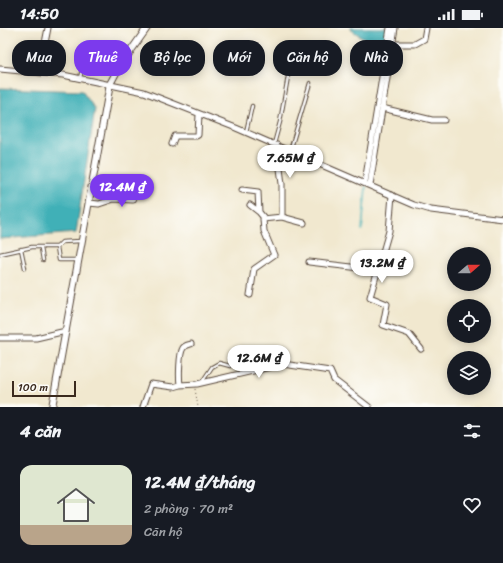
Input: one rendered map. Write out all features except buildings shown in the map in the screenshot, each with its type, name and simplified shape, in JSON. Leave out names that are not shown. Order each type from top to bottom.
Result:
[{"type":"street","points":[[46,40],[48,28]]},
{"type":"street","points":[[52,407],[110,84],[118,69],[147,28]]},
{"type":"street","points":[[367,183],[390,28]]},
{"type":"street","points":[[394,40],[395,28]]},
{"type":"street","points":[[403,44],[419,43],[424,39],[426,28]]},
{"type":"street","points":[[0,69],[12,70]]},
{"type":"street","points":[[66,76],[144,92],[246,132],[392,195],[431,210],[503,219]]},
{"type":"street","points":[[367,183],[388,76]]},
{"type":"street","points":[[382,108],[432,120],[444,120]]},
{"type":"street","points":[[172,144],[176,136],[198,135],[199,114]]},
{"type":"street","points":[[275,145],[282,184],[282,217]]},
{"type":"street","points":[[89,203],[99,204],[114,200],[133,200],[138,187]]},
{"type":"street","points":[[242,190],[258,192],[258,212]]},
{"type":"street","points":[[392,195],[389,231],[370,297],[387,304],[383,325],[409,334],[421,349]]},
{"type":"street","points":[[250,205],[264,218],[282,217],[304,222]]},
{"type":"street","points":[[250,295],[254,269],[274,256],[262,224],[264,218]]},
{"type":"street","points":[[309,262],[377,270]]},
{"type":"street","points":[[0,338],[36,338],[66,331]]},
{"type":"street","points":[[180,385],[179,375],[181,350],[191,344]]},
{"type":"street","points":[[143,407],[150,384],[172,387],[202,383],[283,364],[293,364],[330,371],[334,380],[370,407]]},
{"type":"lane","points":[[275,145],[288,76]]},
{"type":"lane","points":[[290,151],[310,83]]},
{"type":"lane","points":[[246,132],[252,106]]},
{"type":"lane","points":[[0,254],[32,247],[57,247],[62,242],[82,241]]},
{"type":"lane","points":[[57,247],[59,260],[79,260]]},
{"type":"lane","points":[[41,248],[43,260]]},
{"type":"lane","points":[[21,249],[25,268]]},
{"type":"lane","points":[[202,383],[212,367],[219,364],[230,366]]},
{"type":"path","points":[[194,384],[198,407]]},
{"type":"water","points":[[349,28],[389,28],[386,40],[371,40],[358,35]]},
{"type":"water","points":[[0,88],[82,91],[95,109],[76,233],[0,239]]},
{"type":"waterway","points":[[362,230],[366,187]]}]
